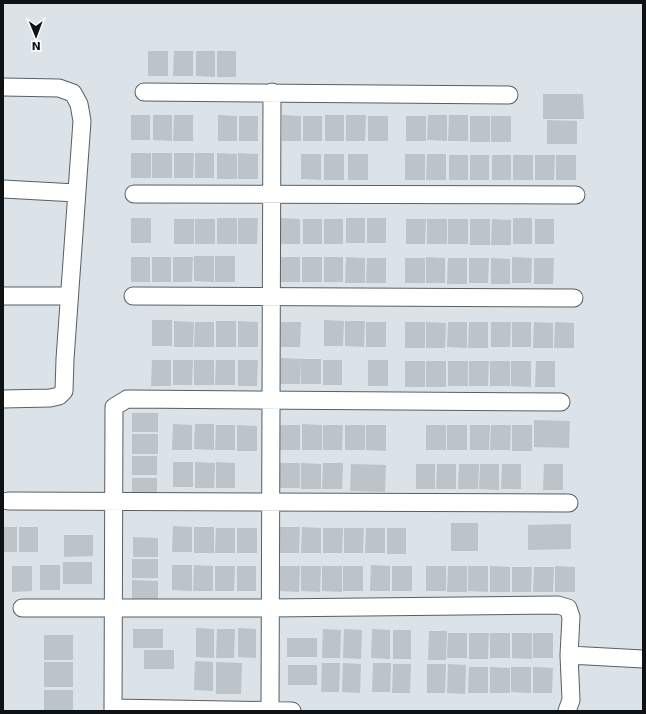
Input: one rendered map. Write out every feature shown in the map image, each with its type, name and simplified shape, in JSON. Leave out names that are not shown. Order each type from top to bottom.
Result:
[{"type":"street","points":[[3,87],[59,88],[73,92],[80,104],[82,121],[69,296],[64,391],[59,396],[50,398],[3,399]]},
{"type":"street","points":[[144,92],[510,95]]},
{"type":"street","points":[[270,711],[272,92]]},
{"type":"street","points":[[3,190],[76,193]]},
{"type":"street","points":[[134,194],[576,195]]},
{"type":"street","points":[[3,296],[69,296]]},
{"type":"street","points":[[133,296],[574,298]]},
{"type":"street","points":[[292,711],[113,710],[114,407],[127,399],[561,402]]},
{"type":"street","points":[[8,501],[569,503]]},
{"type":"street","points":[[22,608],[270,608],[558,605],[568,608],[571,617],[569,655],[571,700],[567,711]]},
{"type":"street","points":[[569,655],[643,659]]},
{"type":"building","points":[[148,51],[168,51],[168,76],[148,76]]},
{"type":"building","points":[[174,51],[193,51],[193,76],[173,76]]},
{"type":"building","points":[[196,51],[215,51],[215,77],[196,76]]},
{"type":"building","points":[[217,51],[236,51],[236,77],[217,77]]},
{"type":"building","points":[[543,94],[583,94],[584,119],[543,119]]},
{"type":"building","points":[[131,115],[150,115],[150,140],[131,140]]},
{"type":"building","points":[[153,115],[172,115],[172,141],[153,140]]},
{"type":"building","points":[[174,115],[193,115],[193,141],[173,141]]},
{"type":"building","points":[[218,115],[237,116],[237,141],[218,141]]},
{"type":"building","points":[[282,115],[301,116],[301,141],[282,141]]},
{"type":"building","points":[[325,115],[344,115],[344,141],[325,141]]},
{"type":"building","points":[[346,115],[366,115],[365,141],[346,141]]},
{"type":"building","points":[[428,115],[447,115],[447,141],[427,140]]},
{"type":"building","points":[[449,115],[468,115],[468,141],[448,141]]},
{"type":"building","points":[[239,116],[258,116],[258,141],[239,141]]},
{"type":"building","points":[[303,116],[322,116],[322,141],[303,141]]},
{"type":"building","points":[[368,116],[388,116],[388,141],[368,141]]},
{"type":"building","points":[[406,116],[426,116],[426,141],[406,141]]},
{"type":"building","points":[[470,116],[490,116],[490,142],[470,142]]},
{"type":"building","points":[[491,116],[511,116],[511,142],[491,142]]},
{"type":"building","points":[[547,120],[577,121],[577,144],[547,144]]},
{"type":"building","points":[[131,153],[151,153],[151,178],[131,178]]},
{"type":"building","points":[[152,153],[172,153],[172,178],[152,178]]},
{"type":"building","points":[[174,153],[194,153],[193,178],[174,178]]},
{"type":"building","points":[[195,153],[214,153],[214,178],[195,178]]},
{"type":"building","points":[[217,153],[237,154],[237,179],[217,179]]},
{"type":"building","points":[[238,153],[258,154],[258,179],[238,179]]},
{"type":"building","points":[[301,154],[321,154],[321,180],[301,179]]},
{"type":"building","points":[[324,154],[344,154],[344,180],[324,180]]},
{"type":"building","points":[[348,154],[368,154],[368,180],[348,180]]},
{"type":"building","points":[[405,154],[425,154],[425,180],[405,180]]},
{"type":"building","points":[[427,154],[446,154],[446,180],[426,180]]},
{"type":"building","points":[[449,155],[468,155],[468,180],[449,180]]},
{"type":"building","points":[[470,155],[489,155],[489,180],[470,180]]},
{"type":"building","points":[[492,155],[511,155],[511,180],[492,180]]},
{"type":"building","points":[[513,155],[533,155],[533,180],[513,180]]},
{"type":"building","points":[[535,155],[555,155],[554,180],[535,180]]},
{"type":"building","points":[[556,155],[576,155],[576,180],[556,180]]},
{"type":"building","points":[[131,218],[151,218],[151,243],[131,243]]},
{"type":"building","points":[[217,218],[237,218],[237,244],[217,244]]},
{"type":"building","points":[[238,218],[258,218],[257,244],[238,244]]},
{"type":"building","points":[[281,218],[300,219],[300,244],[281,244]]},
{"type":"building","points":[[346,218],[365,218],[365,243],[346,243]]},
{"type":"building","points":[[367,218],[386,218],[386,243],[367,243]]},
{"type":"building","points":[[513,218],[532,218],[532,244],[513,244]]},
{"type":"building","points":[[174,219],[194,219],[194,244],[174,244]]},
{"type":"building","points":[[195,219],[215,219],[215,244],[195,244]]},
{"type":"building","points":[[303,219],[322,219],[322,244],[303,244]]},
{"type":"building","points":[[324,219],[343,219],[343,244],[324,244]]},
{"type":"building","points":[[406,219],[426,219],[425,244],[406,244]]},
{"type":"building","points":[[427,219],[447,219],[447,244],[427,244]]},
{"type":"building","points":[[448,219],[468,219],[468,244],[448,244]]},
{"type":"building","points":[[470,219],[490,219],[490,245],[470,245]]},
{"type":"building","points":[[492,219],[511,220],[511,245],[491,245]]},
{"type":"building","points":[[535,219],[554,219],[554,244],[535,244]]},
{"type":"building","points":[[194,256],[214,256],[214,282],[194,281]]},
{"type":"building","points":[[215,256],[235,256],[235,282],[215,282]]},
{"type":"building","points":[[131,257],[150,257],[150,282],[131,282]]},
{"type":"building","points":[[152,257],[171,257],[171,282],[152,282]]},
{"type":"building","points":[[173,257],[193,257],[192,282],[173,282]]},
{"type":"building","points":[[281,257],[300,257],[300,282],[280,282]]},
{"type":"building","points":[[302,257],[322,257],[322,282],[302,282]]},
{"type":"building","points":[[324,257],[343,257],[343,282],[324,282]]},
{"type":"building","points":[[346,257],[365,258],[365,283],[345,283]]},
{"type":"building","points":[[426,257],[445,258],[445,283],[426,283]]},
{"type":"building","points":[[512,257],[532,258],[531,283],[512,283]]},
{"type":"building","points":[[367,258],[386,258],[386,283],[366,283]]},
{"type":"building","points":[[405,258],[425,258],[425,283],[405,283]]},
{"type":"building","points":[[448,258],[467,258],[467,284],[447,284]]},
{"type":"building","points":[[469,258],[489,258],[488,283],[469,283]]},
{"type":"building","points":[[491,258],[510,259],[510,284],[491,284]]},
{"type":"building","points":[[534,258],[554,258],[553,284],[534,284]]},
{"type":"building","points":[[152,320],[172,320],[172,346],[152,346]]},
{"type":"building","points":[[324,320],[344,321],[343,346],[324,346]]},
{"type":"building","points":[[174,321],[194,322],[193,347],[174,347]]},
{"type":"building","points":[[216,321],[236,321],[236,347],[216,347]]},
{"type":"building","points":[[238,321],[258,322],[258,347],[238,347]]},
{"type":"building","points":[[345,321],[365,321],[364,347],[345,346]]},
{"type":"building","points":[[195,322],[214,322],[214,347],[194,347]]},
{"type":"building","points":[[281,322],[301,322],[300,347],[281,347]]},
{"type":"building","points":[[366,322],[386,322],[386,347],[366,347]]},
{"type":"building","points":[[405,322],[425,322],[425,348],[405,348]]},
{"type":"building","points":[[426,322],[446,323],[445,348],[426,348]]},
{"type":"building","points":[[448,322],[467,322],[467,348],[447,347]]},
{"type":"building","points":[[469,322],[488,322],[488,348],[468,348]]},
{"type":"building","points":[[491,322],[511,322],[510,347],[491,347]]},
{"type":"building","points":[[512,322],[531,322],[531,347],[512,347]]},
{"type":"building","points":[[534,322],[553,323],[553,348],[533,348]]},
{"type":"building","points":[[555,322],[574,323],[574,348],[554,348]]},
{"type":"building","points":[[281,358],[301,359],[300,384],[280,384]]},
{"type":"building","points":[[301,359],[321,359],[321,384],[301,384]]},
{"type":"building","points":[[152,360],[171,360],[171,386],[151,386]]},
{"type":"building","points":[[173,360],[193,360],[192,385],[173,385]]},
{"type":"building","points":[[194,360],[214,360],[214,385],[194,385]]},
{"type":"building","points":[[216,360],[235,360],[235,385],[215,385]]},
{"type":"building","points":[[238,360],[258,360],[257,386],[238,386]]},
{"type":"building","points":[[323,360],[342,360],[342,385],[323,385]]},
{"type":"building","points":[[368,360],[388,360],[388,386],[368,386]]},
{"type":"building","points":[[405,361],[425,361],[425,387],[405,387]]},
{"type":"building","points":[[426,361],[446,361],[446,387],[426,387]]},
{"type":"building","points":[[448,361],[468,361],[468,386],[448,386]]},
{"type":"building","points":[[469,361],[489,361],[488,386],[469,386]]},
{"type":"building","points":[[490,361],[510,361],[510,386],[490,386]]},
{"type":"building","points":[[511,361],[531,361],[531,387],[511,386]]},
{"type":"building","points":[[536,361],[555,361],[555,387],[535,387]]},
{"type":"building","points":[[132,413],[158,413],[158,432],[132,432]]},
{"type":"building","points":[[534,420],[570,421],[569,448],[534,447]]},
{"type":"building","points":[[173,424],[192,425],[192,450],[172,450]]},
{"type":"building","points":[[195,424],[214,424],[214,450],[194,449]]},
{"type":"building","points":[[302,424],[322,425],[322,450],[302,450]]},
{"type":"building","points":[[216,425],[235,425],[235,450],[215,450]]},
{"type":"building","points":[[237,425],[257,426],[257,451],[237,451]]},
{"type":"building","points":[[280,425],[300,425],[300,450],[280,450]]},
{"type":"building","points":[[323,425],[343,425],[342,450],[323,450]]},
{"type":"building","points":[[345,425],[365,425],[365,450],[345,450]]},
{"type":"building","points":[[366,425],[386,425],[386,451],[366,450]]},
{"type":"building","points":[[426,425],[446,425],[446,450],[426,450]]},
{"type":"building","points":[[447,425],[467,425],[467,450],[447,450]]},
{"type":"building","points":[[470,425],[490,425],[489,450],[470,450]]},
{"type":"building","points":[[491,425],[511,425],[510,450],[490,450]]},
{"type":"building","points":[[512,425],[532,425],[532,451],[512,451]]},
{"type":"building","points":[[132,434],[158,434],[158,454],[132,454]]},
{"type":"building","points":[[132,456],[157,456],[157,475],[132,475]]},
{"type":"building","points":[[173,462],[193,462],[193,487],[173,487]]},
{"type":"building","points":[[195,462],[215,463],[214,488],[195,488]]},
{"type":"building","points":[[216,462],[235,463],[235,488],[216,488]]},
{"type":"building","points":[[280,463],[300,463],[300,488],[280,488]]},
{"type":"building","points":[[301,463],[321,464],[321,489],[301,489]]},
{"type":"building","points":[[323,463],[343,463],[342,489],[322,489]]},
{"type":"building","points":[[351,464],[386,465],[385,492],[350,491]]},
{"type":"building","points":[[416,464],[435,464],[435,489],[416,489]]},
{"type":"building","points":[[437,464],[456,464],[456,489],[436,489]]},
{"type":"building","points":[[459,464],[479,464],[478,489],[458,489]]},
{"type":"building","points":[[480,464],[499,464],[499,490],[479,489]]},
{"type":"building","points":[[502,464],[521,464],[521,489],[501,489]]},
{"type":"building","points":[[544,464],[563,464],[563,490],[543,490]]},
{"type":"building","points":[[132,478],[157,478],[157,497],[132,497]]},
{"type":"building","points":[[451,523],[478,523],[478,551],[451,551]]},
{"type":"building","points":[[571,524],[571,549],[528,550],[528,525]]},
{"type":"building","points":[[173,526],[192,527],[192,552],[172,552]]},
{"type":"building","points":[[3,527],[17,527],[17,552],[3,552]]},
{"type":"building","points":[[19,527],[38,527],[38,552],[19,552]]},
{"type":"building","points":[[194,527],[214,527],[214,553],[194,553]]},
{"type":"building","points":[[280,527],[300,527],[299,553],[280,553]]},
{"type":"building","points":[[302,527],[321,528],[321,553],[301,553]]},
{"type":"building","points":[[216,528],[235,528],[235,553],[215,553]]},
{"type":"building","points":[[237,528],[257,528],[257,553],[237,553]]},
{"type":"building","points":[[323,528],[343,528],[342,553],[323,553]]},
{"type":"building","points":[[344,528],[364,528],[363,553],[344,553]]},
{"type":"building","points":[[366,528],[385,528],[385,553],[365,553]]},
{"type":"building","points":[[387,528],[406,528],[406,554],[387,554]]},
{"type":"building","points":[[64,535],[93,535],[93,556],[64,557]]},
{"type":"building","points":[[133,537],[158,538],[158,557],[133,557]]},
{"type":"building","points":[[132,559],[158,559],[158,578],[132,578]]},
{"type":"building","points":[[63,562],[92,562],[92,584],[63,584]]},
{"type":"building","points":[[40,565],[60,565],[60,590],[40,590]]},
{"type":"building","points":[[172,565],[192,565],[192,591],[172,590]]},
{"type":"building","points":[[194,565],[213,566],[213,591],[193,591]]},
{"type":"building","points":[[371,565],[390,566],[390,591],[370,591]]},
{"type":"building","points":[[12,566],[32,566],[32,591],[12,592]]},
{"type":"building","points":[[215,566],[235,566],[234,591],[215,591]]},
{"type":"building","points":[[237,566],[256,566],[256,591],[237,591]]},
{"type":"building","points":[[280,566],[300,566],[299,592],[280,591]]},
{"type":"building","points":[[301,566],[321,566],[320,592],[301,591]]},
{"type":"building","points":[[322,566],[342,566],[342,592],[322,591]]},
{"type":"building","points":[[343,566],[363,566],[363,591],[343,591]]},
{"type":"building","points":[[392,566],[412,566],[412,591],[392,591]]},
{"type":"building","points":[[426,566],[446,566],[446,591],[426,591]]},
{"type":"building","points":[[448,566],[467,566],[467,592],[447,592]]},
{"type":"building","points":[[468,566],[488,566],[488,592],[468,591]]},
{"type":"building","points":[[490,566],[510,567],[510,592],[490,592]]},
{"type":"building","points":[[555,566],[575,567],[575,592],[555,592]]},
{"type":"building","points":[[512,567],[532,567],[531,592],[512,592]]},
{"type":"building","points":[[534,567],[554,567],[553,592],[533,592]]},
{"type":"building","points":[[132,580],[158,581],[158,600],[132,600]]},
{"type":"building","points":[[196,628],[214,629],[214,658],[196,657]]},
{"type":"building","points":[[238,628],[256,629],[256,658],[238,657]]},
{"type":"building","points":[[133,629],[163,629],[163,648],[133,648]]},
{"type":"building","points":[[217,629],[235,629],[234,658],[216,658]]},
{"type":"building","points":[[323,629],[341,630],[340,658],[322,658]]},
{"type":"building","points":[[344,629],[362,630],[361,659],[343,658]]},
{"type":"building","points":[[372,629],[390,630],[390,659],[371,658]]},
{"type":"building","points":[[393,630],[411,630],[411,659],[393,659]]},
{"type":"building","points":[[429,631],[447,631],[446,660],[428,660]]},
{"type":"building","points":[[448,633],[467,633],[467,658],[447,658]]},
{"type":"building","points":[[469,633],[489,633],[488,659],[469,659]]},
{"type":"building","points":[[490,633],[510,633],[510,658],[490,658]]},
{"type":"building","points":[[512,633],[532,633],[532,659],[512,658]]},
{"type":"building","points":[[533,633],[553,633],[553,658],[533,658]]},
{"type":"building","points":[[44,635],[73,635],[73,660],[44,660]]},
{"type":"building","points":[[287,638],[317,638],[317,657],[287,657]]},
{"type":"building","points":[[144,650],[174,650],[174,669],[144,669]]},
{"type":"building","points":[[195,661],[213,662],[213,691],[194,690]]},
{"type":"building","points":[[44,662],[73,662],[73,687],[44,687]]},
{"type":"building","points":[[216,662],[242,663],[241,694],[216,694]]},
{"type":"building","points":[[322,663],[340,663],[339,692],[321,692]]},
{"type":"building","points":[[343,663],[361,664],[360,693],[342,692]]},
{"type":"building","points":[[373,663],[391,663],[390,692],[372,692]]},
{"type":"building","points":[[393,664],[411,664],[410,693],[392,693]]},
{"type":"building","points":[[427,664],[446,664],[445,693],[427,693]]},
{"type":"building","points":[[448,664],[466,665],[465,694],[447,693]]},
{"type":"building","points":[[288,665],[317,665],[317,685],[288,685]]},
{"type":"building","points":[[469,667],[488,667],[488,693],[468,693]]},
{"type":"building","points":[[490,667],[510,668],[510,693],[490,693]]},
{"type":"building","points":[[511,667],[531,667],[531,693],[511,692]]},
{"type":"building","points":[[533,667],[553,668],[552,693],[533,693]]},
{"type":"building","points":[[44,690],[73,690],[73,711],[44,711]]}]
